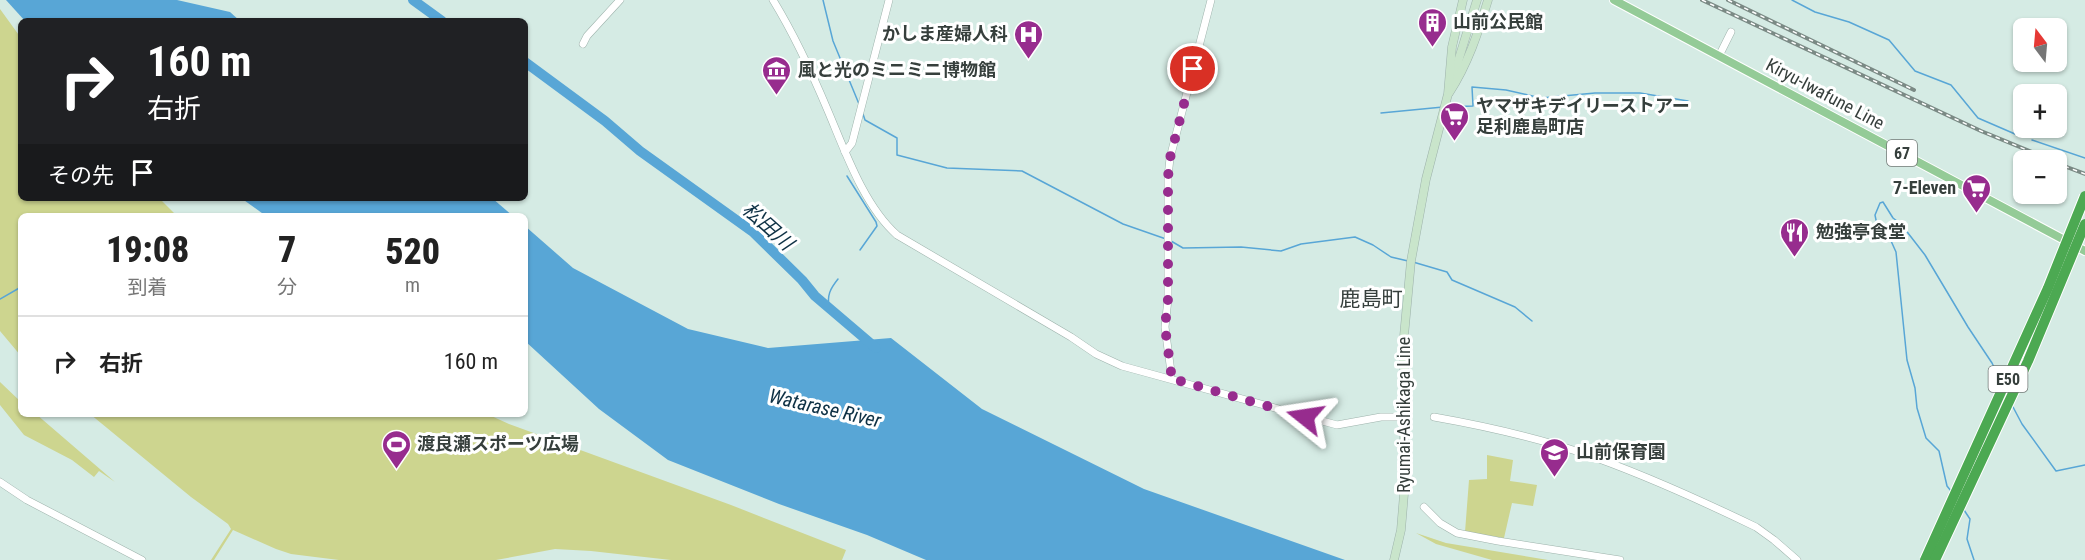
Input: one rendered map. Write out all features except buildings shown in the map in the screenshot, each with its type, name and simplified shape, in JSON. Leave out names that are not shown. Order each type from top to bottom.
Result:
[{"type":"highway","name":"E50","points":[[1925,560],[2048,288],[2085,196]]},
{"type":"highway","name":"E50","points":[[1935,560],[2028,361],[2085,224]]},
{"type":"main road","name":"Ryumai-Ashikaga Line","points":[[1394,560],[1400,533],[1404,494],[1404,336],[1411,261],[1423,190],[1448,94],[1452,47],[1463,0]]},
{"type":"main road","points":[[1448,94],[1477,0]]},
{"type":"main road","name":"Ryumai-Ashikaga Line","points":[[1448,94],[1461,75],[1474,45],[1488,0]]},
{"type":"main road","name":"Kiryu-Iwafune Line","points":[[1614,0],[2085,251]]},
{"type":"street","points":[[583,44],[587,36],[620,0]]},
{"type":"street","points":[[773,0],[805,59],[859,182],[885,222],[897,235],[1103,358],[1122,366],[1337,424],[1382,417],[1404,417]]},
{"type":"street","points":[[845,152],[852,143],[889,0]]},
{"type":"street","points":[[1170,378],[1165,320],[1168,299],[1170,158],[1211,0]]},
{"type":"street","points":[[1719,56],[1731,32]]},
{"type":"street","points":[[1434,417],[1520,435],[1610,463],[1756,527],[1797,560]]},
{"type":"street","points":[[0,482],[69,522],[142,560]]},
{"type":"street","points":[[1424,507],[1445,527],[1463,535],[1620,560]]},
{"type":"green space","points":[[0,9],[18,34],[18,201],[162,201],[174,213],[18,213],[18,352],[0,331]]},
{"type":"green space","points":[[0,382],[18,399],[18,417],[39,417],[115,482],[99,471],[94,477],[72,460],[24,435],[0,405]]},
{"type":"green space","name":"渡良瀬スポーツ広場","points":[[94,417],[494,417],[846,550],[842,560],[671,560],[555,549],[496,560],[339,560],[291,554],[233,530],[214,560],[211,560],[231,529],[228,524],[191,497]]},
{"type":"green space","points":[[1487,455],[1513,460],[1510,481],[1537,485],[1533,506],[1512,503],[1504,538],[1465,532],[1469,480],[1487,479]]},
{"type":"green space","points":[[1416,533],[1446,543],[1548,560],[1492,560],[1436,544]]},
{"type":"water","points":[[6,0],[177,0],[230,12],[237,18],[22,18]]},
{"type":"water","points":[[245,201],[496,201],[510,213],[262,213]]},
{"type":"water","name":"Watarase River","points":[[528,229],[573,268],[688,329],[768,348],[891,338],[982,409],[1144,489],[1345,560],[926,560],[867,535],[779,504],[668,460],[599,409],[528,344]]},
{"type":"waterway","name":"松田川","points":[[413,0],[438,18]]},
{"type":"waterway","points":[[823,0],[833,41],[859,104]]},
{"type":"waterway","points":[[1792,0],[1815,12],[1849,22],[1889,40],[1915,71],[1951,85],[1978,118],[2013,133]]},
{"type":"waterway","name":"松田川","points":[[528,64],[605,121],[640,151],[753,232],[815,296],[876,348]]},
{"type":"waterway","points":[[1447,107],[1473,106],[1472,87],[1506,90],[1541,98],[1595,93],[1640,93],[1688,101]]},
{"type":"waterway","points":[[1381,113],[1443,107]]},
{"type":"waterway","points":[[863,114],[865,120],[897,138],[897,155],[947,168],[1022,171],[1123,224],[1166,239]]},
{"type":"waterway","points":[[2032,140],[2085,158]]},
{"type":"waterway","points":[[847,176],[877,226],[860,250]]},
{"type":"waterway","points":[[1951,491],[1947,486],[1939,451],[1926,438],[1917,408],[1915,388],[1907,360],[1896,252],[1887,232],[1876,220],[1875,215],[1880,203],[1883,202],[1893,218],[1901,224],[1925,255],[2001,381]]},
{"type":"waterway","points":[[1171,241],[1183,248],[1241,247],[1281,251],[1301,244],[1355,237],[1391,257],[1408,261]]},
{"type":"waterway","points":[[1413,262],[1447,272],[1452,280],[1515,307],[1532,321]]},
{"type":"waterway","points":[[829,308],[830,292],[838,279]]},
{"type":"waterway","points":[[0,299],[18,289]]},
{"type":"waterway","points":[[2013,407],[2022,424],[2056,471],[2085,465]]},
{"type":"waterway","points":[[1964,510],[1970,519],[1967,539],[1974,560]]},
{"type":"railway","points":[[1702,0],[1981,131],[2027,150]]},
{"type":"railway","points":[[1728,0],[1914,90]]},
{"type":"railway","points":[[2067,167],[2085,174]]},
{"type":"place","name":"山前公民館","points":[[1432,48]]},
{"type":"place","name":"かしま産婦人科","points":[[1029,60]]},
{"type":"place","name":"風と光のミニミニ博物館","points":[[777,96]]},
{"type":"place","name":"ヤマザキデイリーストアー 足利鹿島町店","points":[[1455,142]]},
{"type":"place","name":"7-Eleven","points":[[1977,214]]},
{"type":"place","name":"勉強亭食堂","points":[[1795,258]]},
{"type":"place","name":"渡良瀬スポーツ広場","points":[[396,470]]},
{"type":"place","name":"山前保育園","points":[[1555,478]]},
{"type":"district","name":"鹿島町","points":[[1371,299]]},
{"type":"route","points":[[1193,69],[1170,158],[1168,177],[1168,299],[1165,327],[1170,378],[1305,417]]}]
